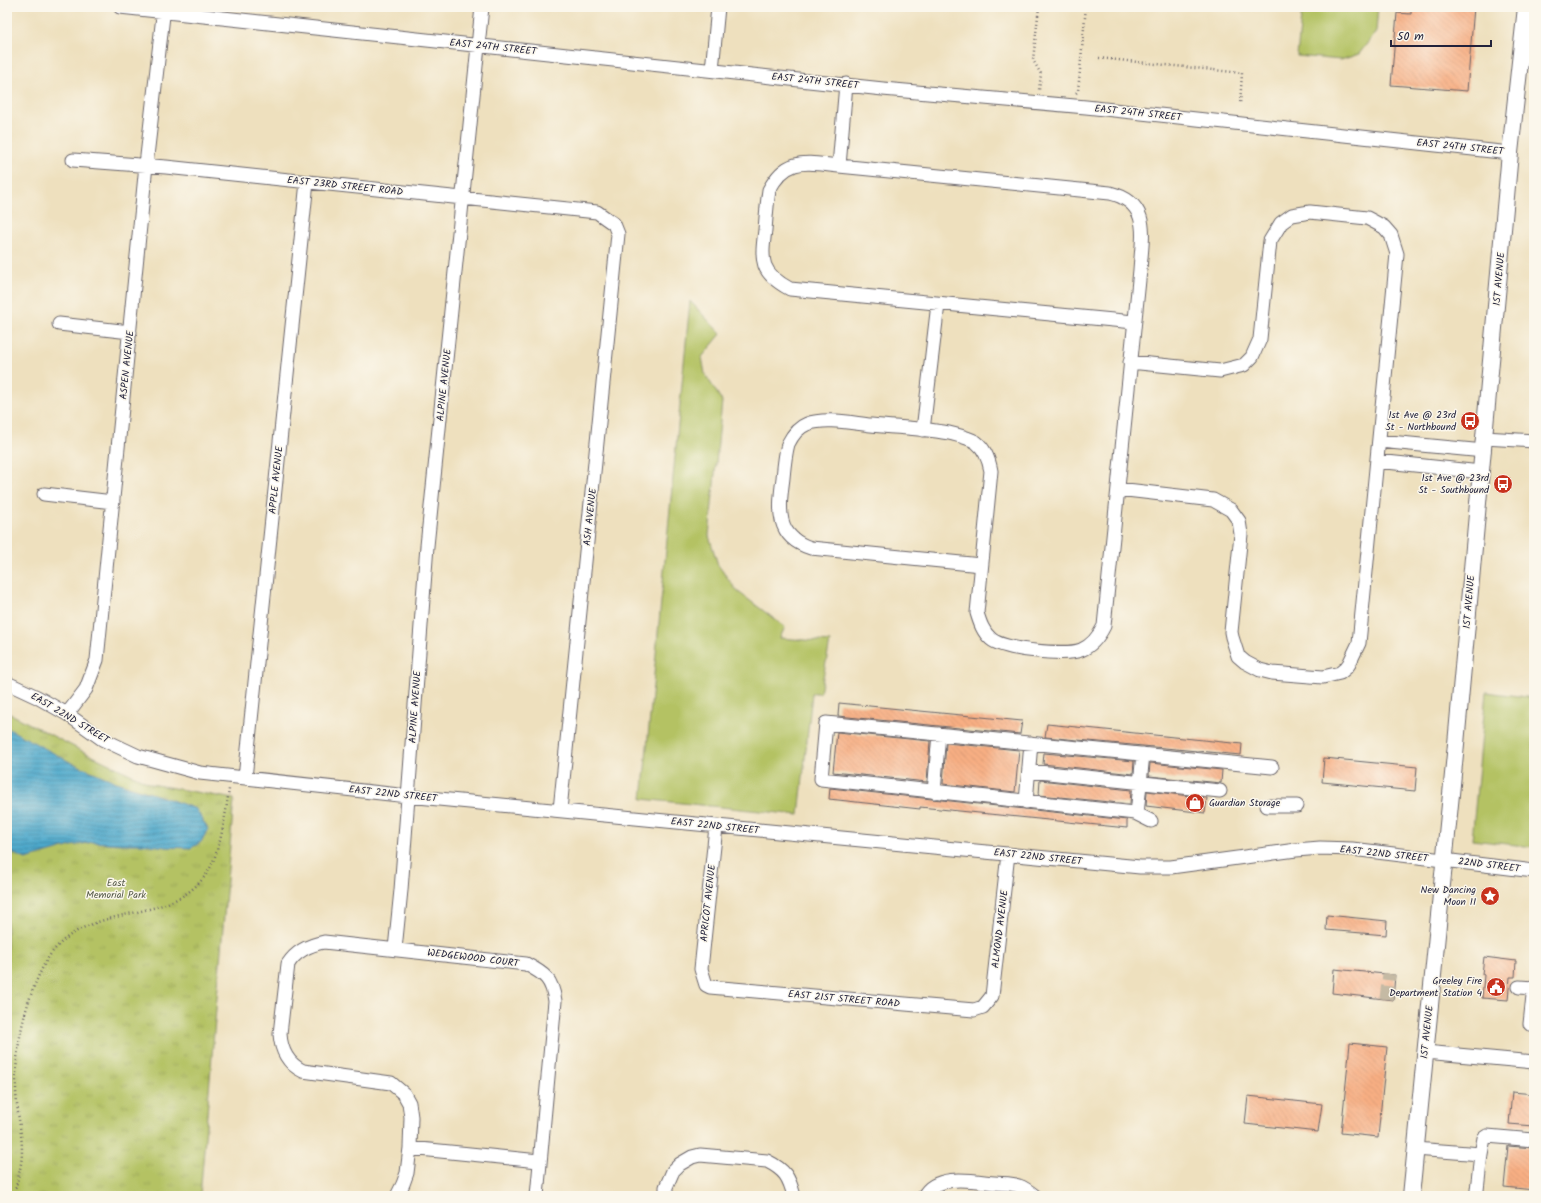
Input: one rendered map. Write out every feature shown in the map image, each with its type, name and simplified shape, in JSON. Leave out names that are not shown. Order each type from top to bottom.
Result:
[{"type":"main road","name":"1ST AVENUE","points":[[1411,1196],[1484,444],[1510,153],[1526,7]]},
{"type":"street","name":"EAST 24TH STREET","points":[[120,7],[164,9],[478,45],[846,84],[1086,107],[1510,153]]},
{"type":"street","name":"ALPINE AVENUE","points":[[408,796],[427,546],[464,198],[482,7]]},
{"type":"street","points":[[712,70],[718,7]]},
{"type":"street","name":"ASPEN AVENUE","points":[[66,714],[86,689],[96,660],[146,165],[164,9]]},
{"type":"street","points":[[839,166],[846,84]]},
{"type":"street","name":"EAST 23RD STREET ROAD","points":[[72,160],[146,165],[597,212],[614,224]]},
{"type":"street","points":[[981,565],[811,548],[795,540],[790,536],[782,522],[780,508],[787,450],[792,437],[802,427],[808,424],[826,421],[953,434],[968,438],[980,446],[989,459],[991,471],[977,612],[984,632],[997,643],[1006,646],[1062,652],[1082,650],[1093,642],[1104,626],[1118,489],[1134,322],[1142,232],[1141,218],[1136,207],[1120,195],[1110,193],[803,163],[795,164],[785,169],[773,182],[769,190],[762,254],[764,264],[769,273],[779,283],[790,289],[1134,322]]},
{"type":"street","name":"APPLE AVENUE","points":[[245,778],[306,182]]},
{"type":"street","points":[[1118,489],[1213,500],[1231,510],[1239,521],[1241,534],[1231,632],[1238,656],[1244,662],[1260,670],[1272,673],[1323,677],[1340,673],[1346,668],[1359,643],[1397,254],[1391,235],[1384,227],[1367,218],[1310,212],[1292,215],[1280,222],[1270,241],[1260,339],[1252,357],[1244,365],[1220,371],[1130,362]]},
{"type":"street","name":"ASH AVENUE","points":[[560,810],[618,234],[614,224]]},
{"type":"street","points":[[924,430],[938,304]]},
{"type":"street","points":[[59,324],[130,332]]},
{"type":"street","points":[[1379,441],[1484,444],[1534,441]]},
{"type":"street","points":[[1377,461],[1481,472]]},
{"type":"street","points":[[44,494],[113,502]]},
{"type":"street","name":"EAST 22ND STREET","points":[[7,682],[66,714],[102,739],[138,756],[200,773],[231,777],[408,796],[1140,868],[1171,867],[1320,848],[1352,849],[1444,860]]},
{"type":"street","points":[[1150,821],[1137,814],[821,779],[826,723],[1272,767]]},
{"type":"street","points":[[934,792],[939,734]]},
{"type":"street","points":[[1026,802],[1031,743]]},
{"type":"street","points":[[1137,814],[1143,754]]},
{"type":"street","points":[[1029,771],[1220,792]]},
{"type":"street","points":[[395,949],[408,796]]},
{"type":"street","points":[[1267,806],[1297,806]]},
{"type":"street","name":"APRICOT AVENUE","points":[[703,980],[701,969],[716,826]]},
{"type":"street","name":"ALMOND AVENUE","points":[[986,1003],[992,996],[1008,854]]},
{"type":"street","name":"22ND STREET","points":[[1444,860],[1534,871]]},
{"type":"street","name":"WEDGEWOOD COURT","points":[[397,1196],[404,1184],[407,1173],[410,1148],[411,1117],[409,1103],[404,1094],[395,1085],[377,1080],[303,1071],[299,1069],[285,1054],[280,1041],[288,964],[292,958],[303,949],[316,944],[324,942],[526,964],[539,971],[549,979],[554,989],[555,1001],[539,1161],[537,1196]]},
{"type":"street","name":"EAST 21ST STREET ROAD","points":[[703,980],[706,985],[710,987],[974,1010],[983,1007],[986,1003]]},
{"type":"street","points":[[1519,987],[1534,987],[1530,1024]]},
{"type":"street","points":[[1425,1052],[1534,1062]]},
{"type":"street","points":[[1477,1190],[1484,1138],[1487,1136],[1534,1140]]},
{"type":"street","points":[[410,1148],[539,1161]]},
{"type":"street","points":[[1415,1149],[1481,1154]]},
{"type":"street","points":[[666,1196],[666,1187],[673,1171],[687,1159],[700,1155],[767,1162],[776,1166],[790,1179],[794,1196]]},
{"type":"street","points":[[924,1196],[931,1188],[948,1180],[1018,1185],[1028,1190],[1034,1196]]},
{"type":"path","points":[[1038,7],[1033,60],[1041,74],[1039,90],[1046,91]]},
{"type":"path","points":[[1068,93],[1076,94],[1078,91],[1086,7]]},
{"type":"path","points":[[1099,58],[1242,73],[1240,105]]},
{"type":"path","points":[[14,1196],[22,1152],[16,1089],[19,1041],[25,1014],[35,984],[46,962],[66,938],[82,928],[101,921],[166,904],[179,898],[193,888],[205,875],[214,858],[223,826],[231,777]]},
{"type":"green space","points":[[1302,7],[1378,7],[1376,32],[1359,54],[1341,60],[1297,56]]},
{"type":"green space","points":[[690,301],[721,334],[702,357],[705,374],[722,401],[709,536],[718,565],[737,591],[785,627],[780,638],[830,642],[820,693],[812,693],[799,815],[642,799]]},
{"type":"green space","points":[[1486,692],[1534,698],[1534,847],[1472,840]]},
{"type":"green space","name":"East Memorial Park","points":[[7,712],[78,749],[151,784],[234,799],[200,1196],[7,1196]]},
{"type":"water","points":[[7,728],[70,762],[119,783],[196,809],[208,829],[201,842],[191,848],[93,842],[71,846],[26,859],[7,851]]},
{"type":"building","points":[[1411,7],[1474,7],[1467,91],[1391,85],[1397,13],[1411,14]]},
{"type":"building","points":[[839,703],[1022,721],[1020,734],[838,716]]},
{"type":"building","points":[[1047,724],[1242,744],[1241,755],[1045,737]]},
{"type":"building","points":[[837,732],[930,741],[927,782],[833,772]]},
{"type":"building","points":[[946,743],[1019,750],[1015,792],[943,784]]},
{"type":"building","points":[[1044,753],[1134,761],[1133,774],[1043,764]]},
{"type":"building","points":[[1324,758],[1417,767],[1415,791],[1322,782]]},
{"type":"building","points":[[1150,763],[1222,770],[1221,783],[1149,776]]},
{"type":"building","points":[[1040,780],[1131,790],[1130,804],[1039,795]]},
{"type":"building","points":[[830,788],[1127,820],[1127,828],[829,799]]},
{"type":"building","points":[[1147,791],[1207,798],[1205,813],[1146,806]]},
{"type":"building","points":[[1327,915],[1387,921],[1386,935],[1326,930]]},
{"type":"building","name":"Greeley Fire Department Station 4","points":[[1484,957],[1516,961],[1515,977],[1510,977],[1508,1000],[1482,998]]},
{"type":"building","points":[[1334,969],[1395,975],[1393,1000],[1332,993]]},
{"type":"building","points":[[1350,1043],[1387,1047],[1378,1137],[1341,1133]]},
{"type":"building","points":[[1512,1092],[1534,1094],[1534,1126],[1509,1124]]},
{"type":"building","points":[[1248,1096],[1322,1104],[1318,1132],[1245,1124]]},
{"type":"building","points":[[1508,1146],[1534,1148],[1534,1190],[1504,1187]]},
{"type":"tunnel","points":[[1386,999],[1389,974]]},
{"type":"place","name":"1st Ave @ 23rd St - Northbound","points":[[1470,421]]},
{"type":"place","name":"1st Ave @ 23rd St - Southbound","points":[[1503,484]]},
{"type":"place","name":"Guardian Storage","points":[[1195,803]]},
{"type":"place","name":"New Dancing Moon II","points":[[1490,896]]},
{"type":"place","name":"Greeley Fire Department Station 4","points":[[1496,987]]}]
